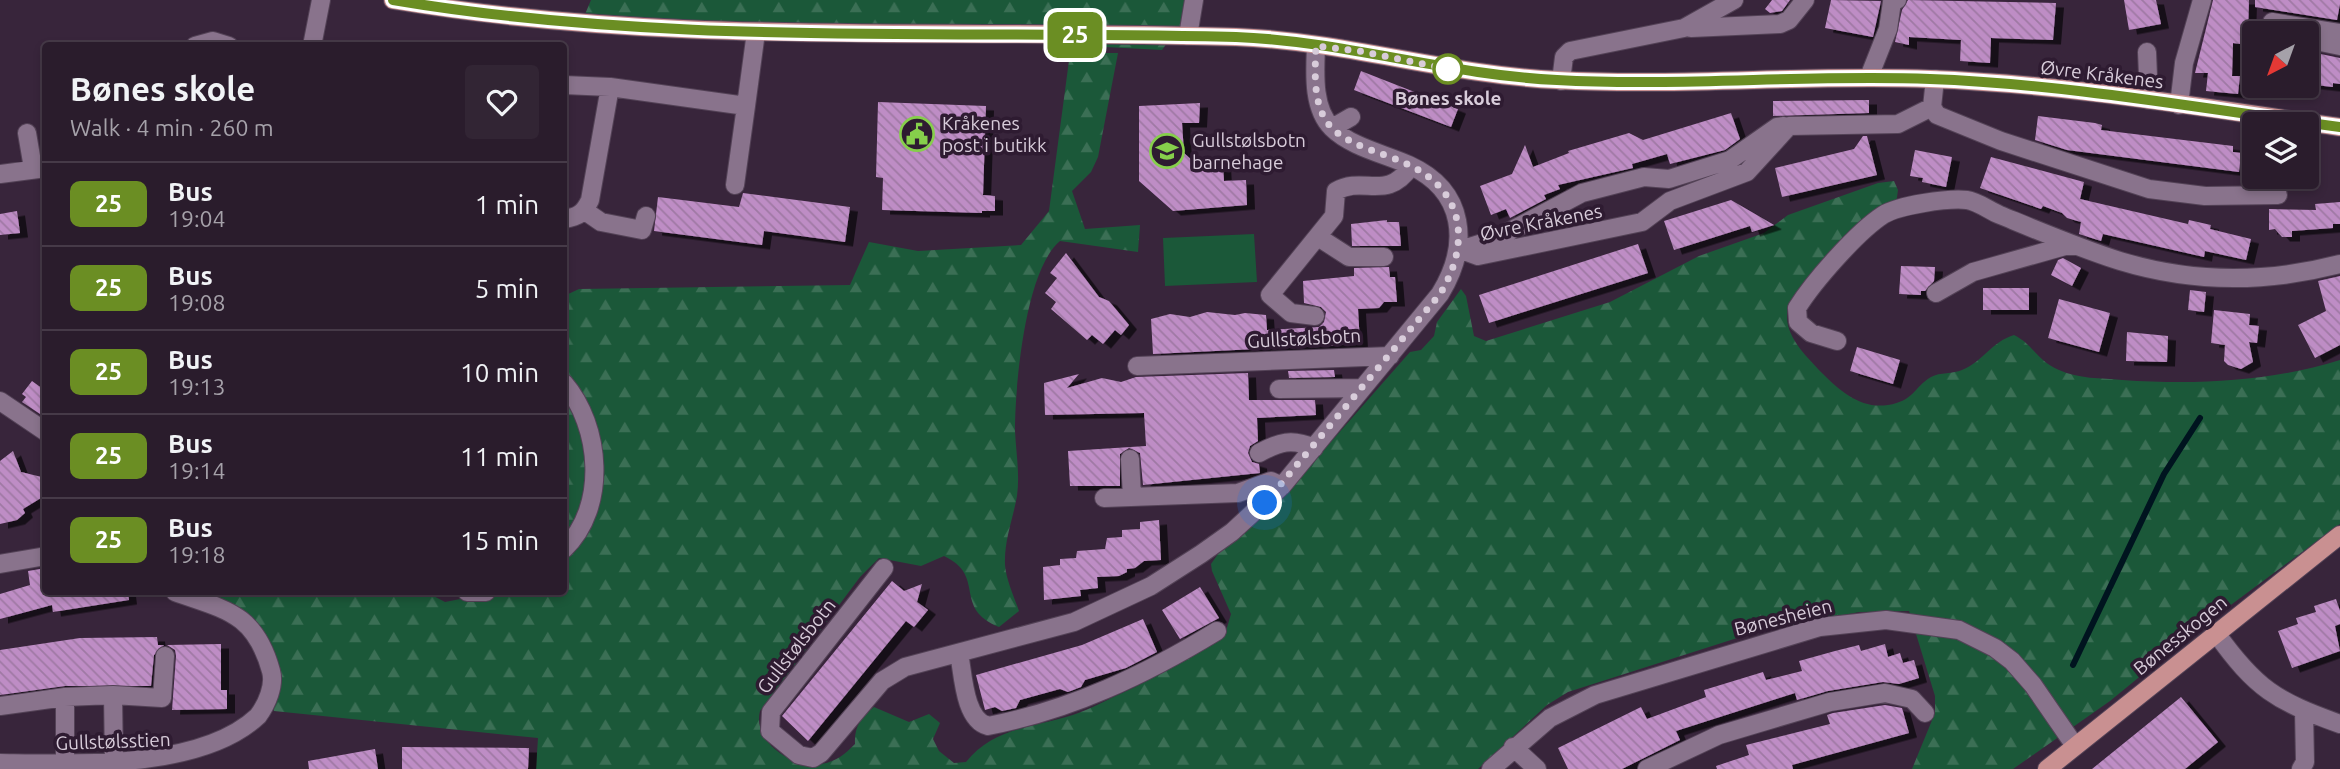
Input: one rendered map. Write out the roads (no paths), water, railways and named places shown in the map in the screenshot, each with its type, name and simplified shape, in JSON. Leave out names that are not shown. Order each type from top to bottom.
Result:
[{"type":"main road","name":"Øvre Kråkenes","points":[[393,0],[587,23],[756,32],[1243,37],[1359,51],[1479,73],[1561,81],[1869,77],[1935,79],[2149,100],[2340,127]]},
{"type":"main road","name":"Bønesskogen","points":[[2047,769],[2340,535]]},
{"type":"street","points":[[313,42],[321,0]]},
{"type":"street","points":[[1188,36],[1194,0]]},
{"type":"street","points":[[1684,28],[1734,0]]},
{"type":"street","points":[[1561,81],[1564,58],[1570,51],[1684,28],[1780,24],[1805,0]]},
{"type":"street","points":[[1869,77],[1888,29],[1892,2],[1896,0]]},
{"type":"street","name":"Øvre Kråkenes","points":[[2179,105],[2184,63],[2202,0]]},
{"type":"street","points":[[735,184],[756,32]]},
{"type":"street","points":[[2319,32],[2340,33]]},
{"type":"street","points":[[2319,41],[2340,46]]},
{"type":"street","points":[[1316,46],[1318,99],[1323,116],[1332,128],[1351,117]]},
{"type":"street","points":[[2147,52],[2149,100]]},
{"type":"street","points":[[1935,79],[1932,107],[1937,115],[1961,127],[2148,190],[2205,196],[2278,195]]},
{"type":"street","points":[[567,85],[610,87],[746,106]]},
{"type":"street","points":[[567,218],[576,217],[584,211],[590,200],[610,87]]},
{"type":"street","name":"Øvre Kråkenes","points":[[1459,249],[1495,239],[1582,194],[1644,177],[1669,179],[1730,160],[1777,127],[1898,124],[1932,107]]},
{"type":"street","name":"Øvre Kråkenes","points":[[1459,249],[1478,256],[1643,222],[1670,201],[1747,172],[1789,126]]},
{"type":"street","name":"Gullstølsbotn","points":[[884,568],[771,712],[771,731],[799,755],[813,758],[833,742],[871,693],[892,673],[1074,622],[1140,592],[1179,570],[1232,532],[1282,486],[1440,294],[1452,275],[1459,249],[1458,221],[1452,206],[1430,177],[1411,166],[1349,140],[1332,128]]},
{"type":"street","points":[[0,174],[39,168],[27,132]]},
{"type":"street","name":"Gullstølsbotn","points":[[1315,316],[1291,313],[1270,295],[1334,216],[1336,191],[1339,188],[1391,185],[1402,179],[1411,166]]},
{"type":"street","points":[[1837,341],[1811,333],[1798,322],[1797,308],[1828,269],[1862,234],[1884,214],[1896,209],[1970,200],[2077,246],[2151,269],[2221,278],[2308,272],[2340,264]]},
{"type":"street","points":[[584,211],[601,222],[642,230],[646,216]]},
{"type":"street","points":[[1318,236],[1349,257],[1384,257]]},
{"type":"street","points":[[1936,293],[1973,272],[2065,246],[2077,246]]},
{"type":"street","name":"Gullstølsbotn","points":[[1137,366],[1390,356]]},
{"type":"street","points":[[567,386],[578,399],[592,437],[594,474],[588,510],[567,546]]},
{"type":"street","points":[[1279,389],[1362,388]]},
{"type":"street","points":[[0,401],[42,429]]},
{"type":"street","points":[[1259,453],[1278,443],[1297,441],[1314,448]]},
{"type":"street","points":[[1130,459],[1132,497]]},
{"type":"street","points":[[1104,498],[1238,492],[1271,481],[1282,486]]},
{"type":"street","points":[[0,564],[42,557]]},
{"type":"street","name":"Gullstølsstien","points":[[0,763],[25,766],[159,765],[196,757],[249,727],[265,708],[272,676],[262,642],[244,621],[218,607],[184,595]]},
{"type":"street","name":"Bønesheien","points":[[1492,769],[1513,747],[1571,705],[1618,686],[1820,627],[1885,620],[1959,630],[1995,648],[2012,661],[2033,685],[2075,746]]},
{"type":"street","points":[[959,653],[970,704],[976,719],[988,726],[1067,707],[1158,666],[1217,631]]},
{"type":"street","points":[[2216,633],[2248,676],[2275,698],[2340,724]]},
{"type":"street","name":"Gullstølsstien","points":[[0,706],[65,697],[113,695],[162,698],[164,656]]},
{"type":"street","points":[[1647,769],[1719,735],[1830,702],[1885,693],[1912,699],[1925,713]]},
{"type":"street","points":[[113,695],[114,765]]},
{"type":"street","points":[[65,697],[65,765]]},
{"type":"street","points":[[2301,769],[2305,762],[2304,711]]},
{"type":"street","points":[[1513,747],[1537,769]]},
{"type":"waterway","points":[[2073,665],[2164,474],[2200,418]]},
{"type":"place","name":"Bønes skole","points":[[1448,69]]},
{"type":"place","name":"Kråkenes post i butikk","points":[[917,134]]},
{"type":"place","name":"Gullstølsbotn barnehage","points":[[1167,151]]}]
